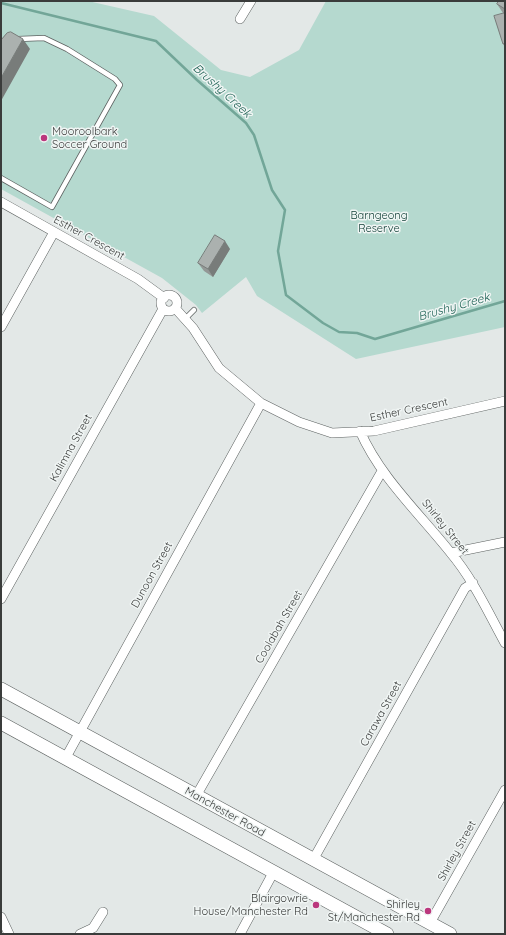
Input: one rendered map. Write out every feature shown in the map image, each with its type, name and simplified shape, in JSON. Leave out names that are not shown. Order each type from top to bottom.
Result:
[{"type":"main road","name":"Manchester Road","points":[[1,689],[450,934]]},
{"type":"main road","points":[[1,723],[387,934]]},
{"type":"street","points":[[240,19],[251,1]]},
{"type":"street","name":"Esther Crescent","points":[[1,202],[138,280],[164,298]]},
{"type":"street","points":[[1,327],[54,232]]},
{"type":"street","points":[[170,296],[175,298],[177,303],[175,308],[168,311],[163,309],[161,302],[164,298],[170,296]]},
{"type":"street","name":"Esther Crescent","points":[[175,308],[185,319],[219,368],[261,404],[299,422],[332,434],[374,431],[505,401]]},
{"type":"street","name":"Kalimna Street","points":[[1,599],[163,309]]},
{"type":"street","name":"Dunoon Street","points":[[65,759],[261,404]]},
{"type":"street","name":"Shirley Street","points":[[360,431],[368,449],[382,470],[452,553],[473,583],[505,643]]},
{"type":"street","name":"Coolabah Street","points":[[196,796],[382,470]]},
{"type":"street","points":[[452,553],[505,542]]},
{"type":"street","name":"Carawa Street","points":[[313,860],[465,588],[473,583]]},
{"type":"street","name":"Shirley Street","points":[[430,923],[505,790]]},
{"type":"street","points":[[240,934],[274,873]]},
{"type":"street","points":[[80,934],[93,928],[103,912]]},
{"type":"street","points":[[1,917],[9,934]]},
{"type":"lane","points":[[1,178],[52,207],[120,85],[115,79],[44,38],[14,39]]},
{"type":"lane","points":[[185,319],[194,310]]},
{"type":"green space","name":"Barngeong Reserve","points":[[1,1],[88,1],[154,16],[221,70],[250,77],[299,50],[326,1],[505,1],[505,327],[356,359],[257,296],[246,277],[202,313],[196,305],[162,278],[1,189]]},
{"type":"building","points":[[499,1],[505,1],[505,9],[497,4]]},
{"type":"building","points":[[505,13],[505,43],[503,44],[494,16]]},
{"type":"building","points":[[11,32],[23,39],[1,78],[1,40],[7,33]]},
{"type":"building","points":[[215,235],[225,241],[208,269],[198,263]]},
{"type":"waterway","name":"Brushy Creek","points":[[1,3],[156,41],[197,80],[246,123],[254,135],[272,190],[285,210],[278,251],[286,295],[323,323],[339,332],[357,333],[375,339],[505,301]]},
{"type":"place","name":"Mooroolbark Soccer Ground","points":[[44,138]]},
{"type":"place","name":"Blairgowrie House/Manchester Rd","points":[[316,905]]},
{"type":"place","name":"Shirley St/Manchester Rd","points":[[428,911]]}]
